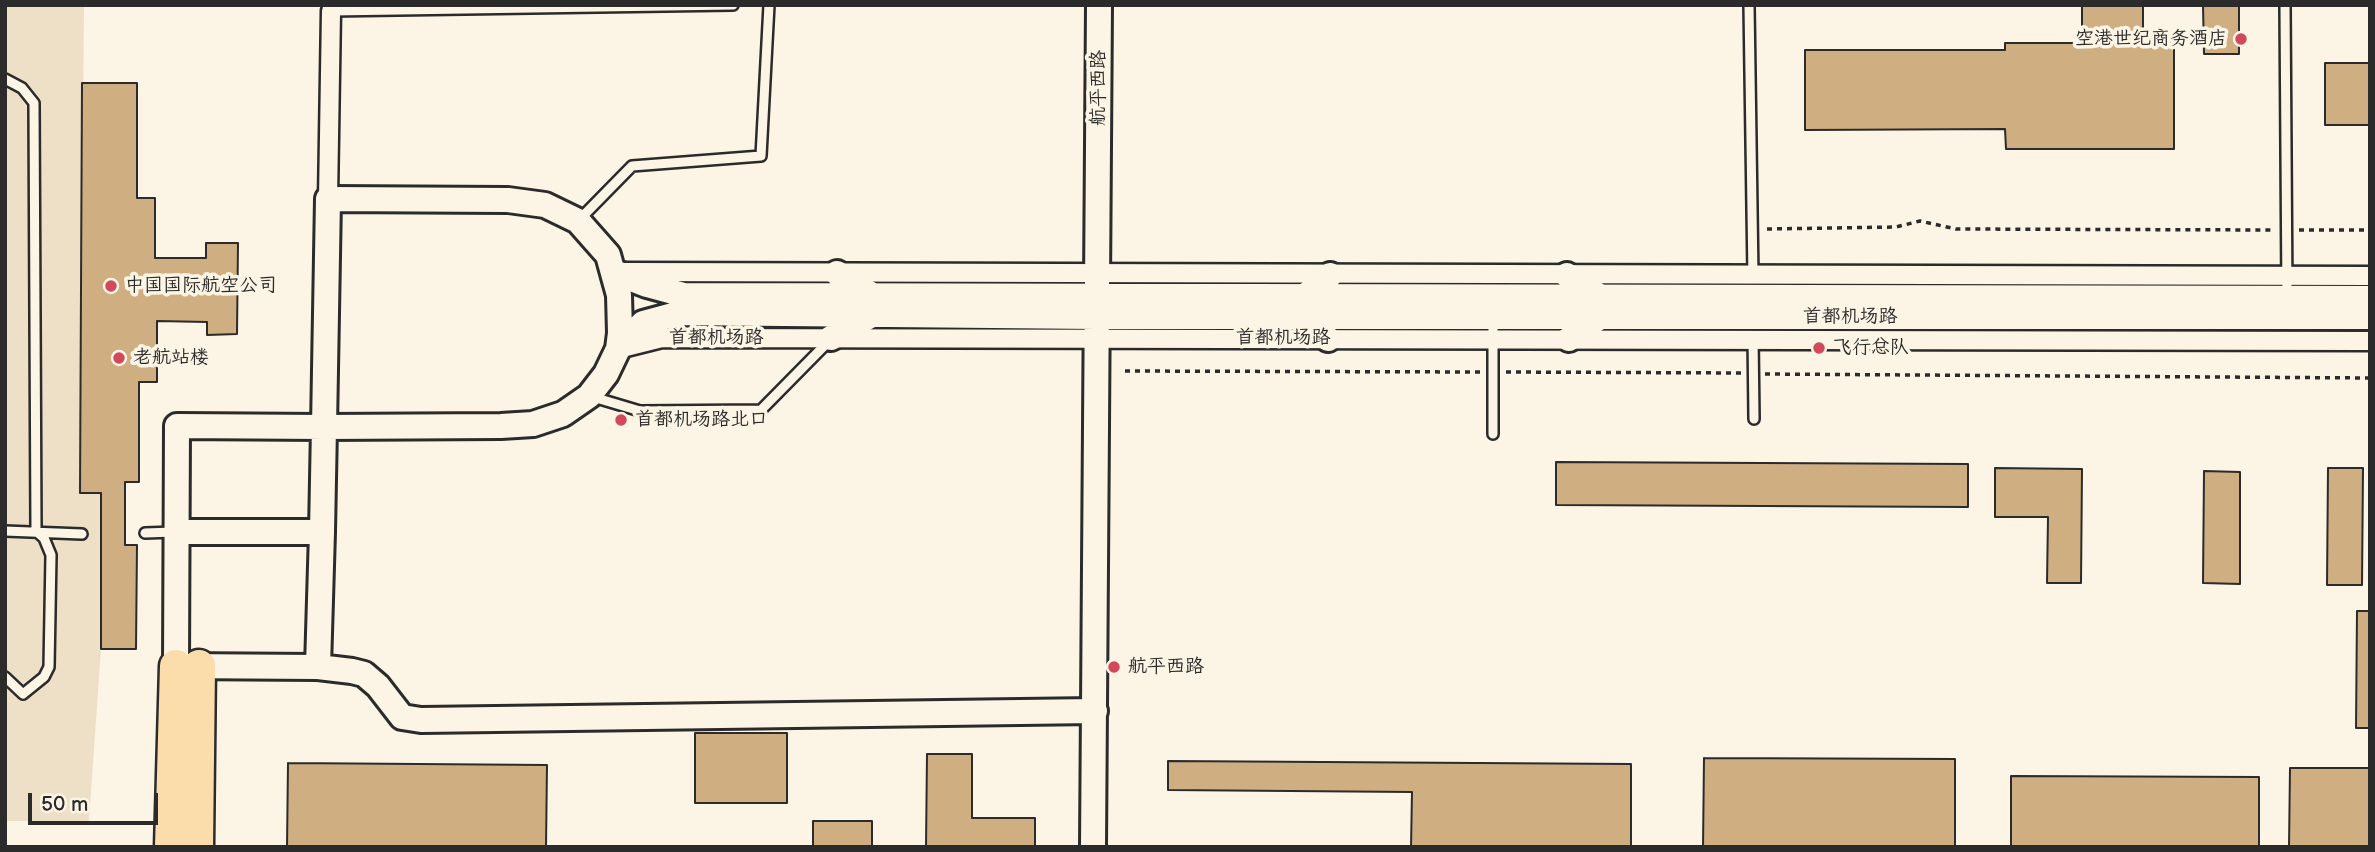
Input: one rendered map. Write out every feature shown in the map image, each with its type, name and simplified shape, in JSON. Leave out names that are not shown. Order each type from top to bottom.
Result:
[{"type":"highway","points":[[171,847],[184,781],[187,666]]},
{"type":"highway","points":[[184,781],[197,847]]},
{"type":"street","name":"航平西路","points":[[1093,847],[1099,5]]},
{"type":"street","points":[[318,667],[331,11]]},
{"type":"street","points":[[328,199],[508,200],[545,205],[578,221],[608,255],[614,272],[620,295],[618,349],[606,374],[589,396],[563,414],[533,424],[177,426],[176,532],[187,666],[318,667],[364,674],[378,686],[402,717],[421,720],[1095,711]]},
{"type":"street","name":"首都机场路","points":[[614,272],[684,295],[872,305],[1303,307],[1493,318],[1569,340],[1752,307]]},
{"type":"street","name":"首都机场路","points":[[614,272],[837,273],[1328,339],[1601,307],[2370,298]]},
{"type":"street","points":[[831,338],[872,305],[837,273]]},
{"type":"street","points":[[1328,339],[1303,307],[1330,275]]},
{"type":"street","name":"首都机场路","points":[[618,349],[662,338],[831,338],[1097,307],[1330,275],[1567,275],[1752,307],[2370,341]]},
{"type":"street","points":[[1567,275],[1601,307],[1569,340]]},
{"type":"street","name":"首都机场路","points":[[2287,297],[2370,276]]},
{"type":"street","name":"首都机场路","points":[[2287,297],[2370,317]]},
{"type":"street","name":"首都机场路","points":[[618,349],[643,323],[680,313],[872,305]]},
{"type":"street","points":[[176,532],[322,532]]},
{"type":"lane","points":[[331,11],[733,5]]},
{"type":"lane","points":[[578,221],[632,166],[761,156],[769,5]]},
{"type":"lane","points":[[1749,5],[1754,419]]},
{"type":"lane","points":[[2285,5],[2287,297]]},
{"type":"lane","points":[[5,79],[22,88],[34,103],[36,531],[44,538],[51,555],[50,664],[44,677],[23,694],[5,677]]},
{"type":"lane","points":[[1493,318],[1493,434]]},
{"type":"lane","points":[[589,396],[640,411],[761,411],[831,338]]},
{"type":"lane","points":[[5,531],[82,534]]},
{"type":"lane","points":[[145,533],[176,532]]},
{"type":"path","points":[[1767,229],[1896,227],[1920,221],[1956,229],[2370,230]]},
{"type":"shaded area","points":[[5,5],[84,5],[80,492],[101,493],[101,649],[89,821],[5,821]]},
{"type":"building","points":[[2082,5],[2143,5],[2143,43],[2174,43],[2174,149],[2006,149],[2005,129],[1805,130],[1805,50],[2005,50],[2005,43],[2082,43]]},
{"type":"building","points":[[2203,5],[2239,5],[2239,54],[2204,54]]},
{"type":"building","points":[[2325,63],[2370,63],[2370,125],[2325,125]]},
{"type":"building","name":"老航站楼","points":[[82,83],[137,83],[137,198],[155,198],[155,258],[206,258],[206,243],[238,243],[237,334],[207,335],[207,322],[157,321],[157,382],[139,382],[139,482],[125,482],[125,545],[137,545],[136,649],[101,649],[101,493],[80,493]]},
{"type":"building","points":[[1556,462],[1968,464],[1968,507],[1556,505]]},
{"type":"building","points":[[1995,468],[2082,469],[2081,583],[2047,583],[2048,517],[1995,517]]},
{"type":"building","points":[[2328,468],[2363,468],[2362,585],[2327,585]]},
{"type":"building","points":[[2204,471],[2240,472],[2240,584],[2203,583]]},
{"type":"building","points":[[2357,611],[2370,611],[2370,728],[2356,728]]},
{"type":"building","points":[[695,733],[787,733],[787,803],[695,803]]},
{"type":"building","points":[[927,754],[972,754],[972,818],[1035,818],[1035,847],[926,847]]},
{"type":"building","points":[[1704,758],[1955,759],[1955,847],[1703,847]]},
{"type":"building","points":[[1168,761],[1631,764],[1631,847],[1411,847],[1412,792],[1168,790]]},
{"type":"building","points":[[288,763],[547,765],[546,847],[287,847]]},
{"type":"building","points":[[2290,768],[2370,768],[2370,847],[2289,847]]},
{"type":"building","points":[[2011,776],[2259,777],[2259,847],[2011,847]]},
{"type":"building","points":[[813,821],[872,821],[872,847],[813,847]]},
{"type":"place","name":"空港世纪商务酒店","points":[[2241,39]]},
{"type":"place","name":"中国国际航空公司","points":[[111,286]]},
{"type":"place","name":"飞行总队","points":[[1819,348]]},
{"type":"place","name":"老航站楼","points":[[119,358]]},
{"type":"place","name":"首都机场路北口","points":[[621,420]]},
{"type":"place","name":"航平西路","points":[[1114,667]]}]
